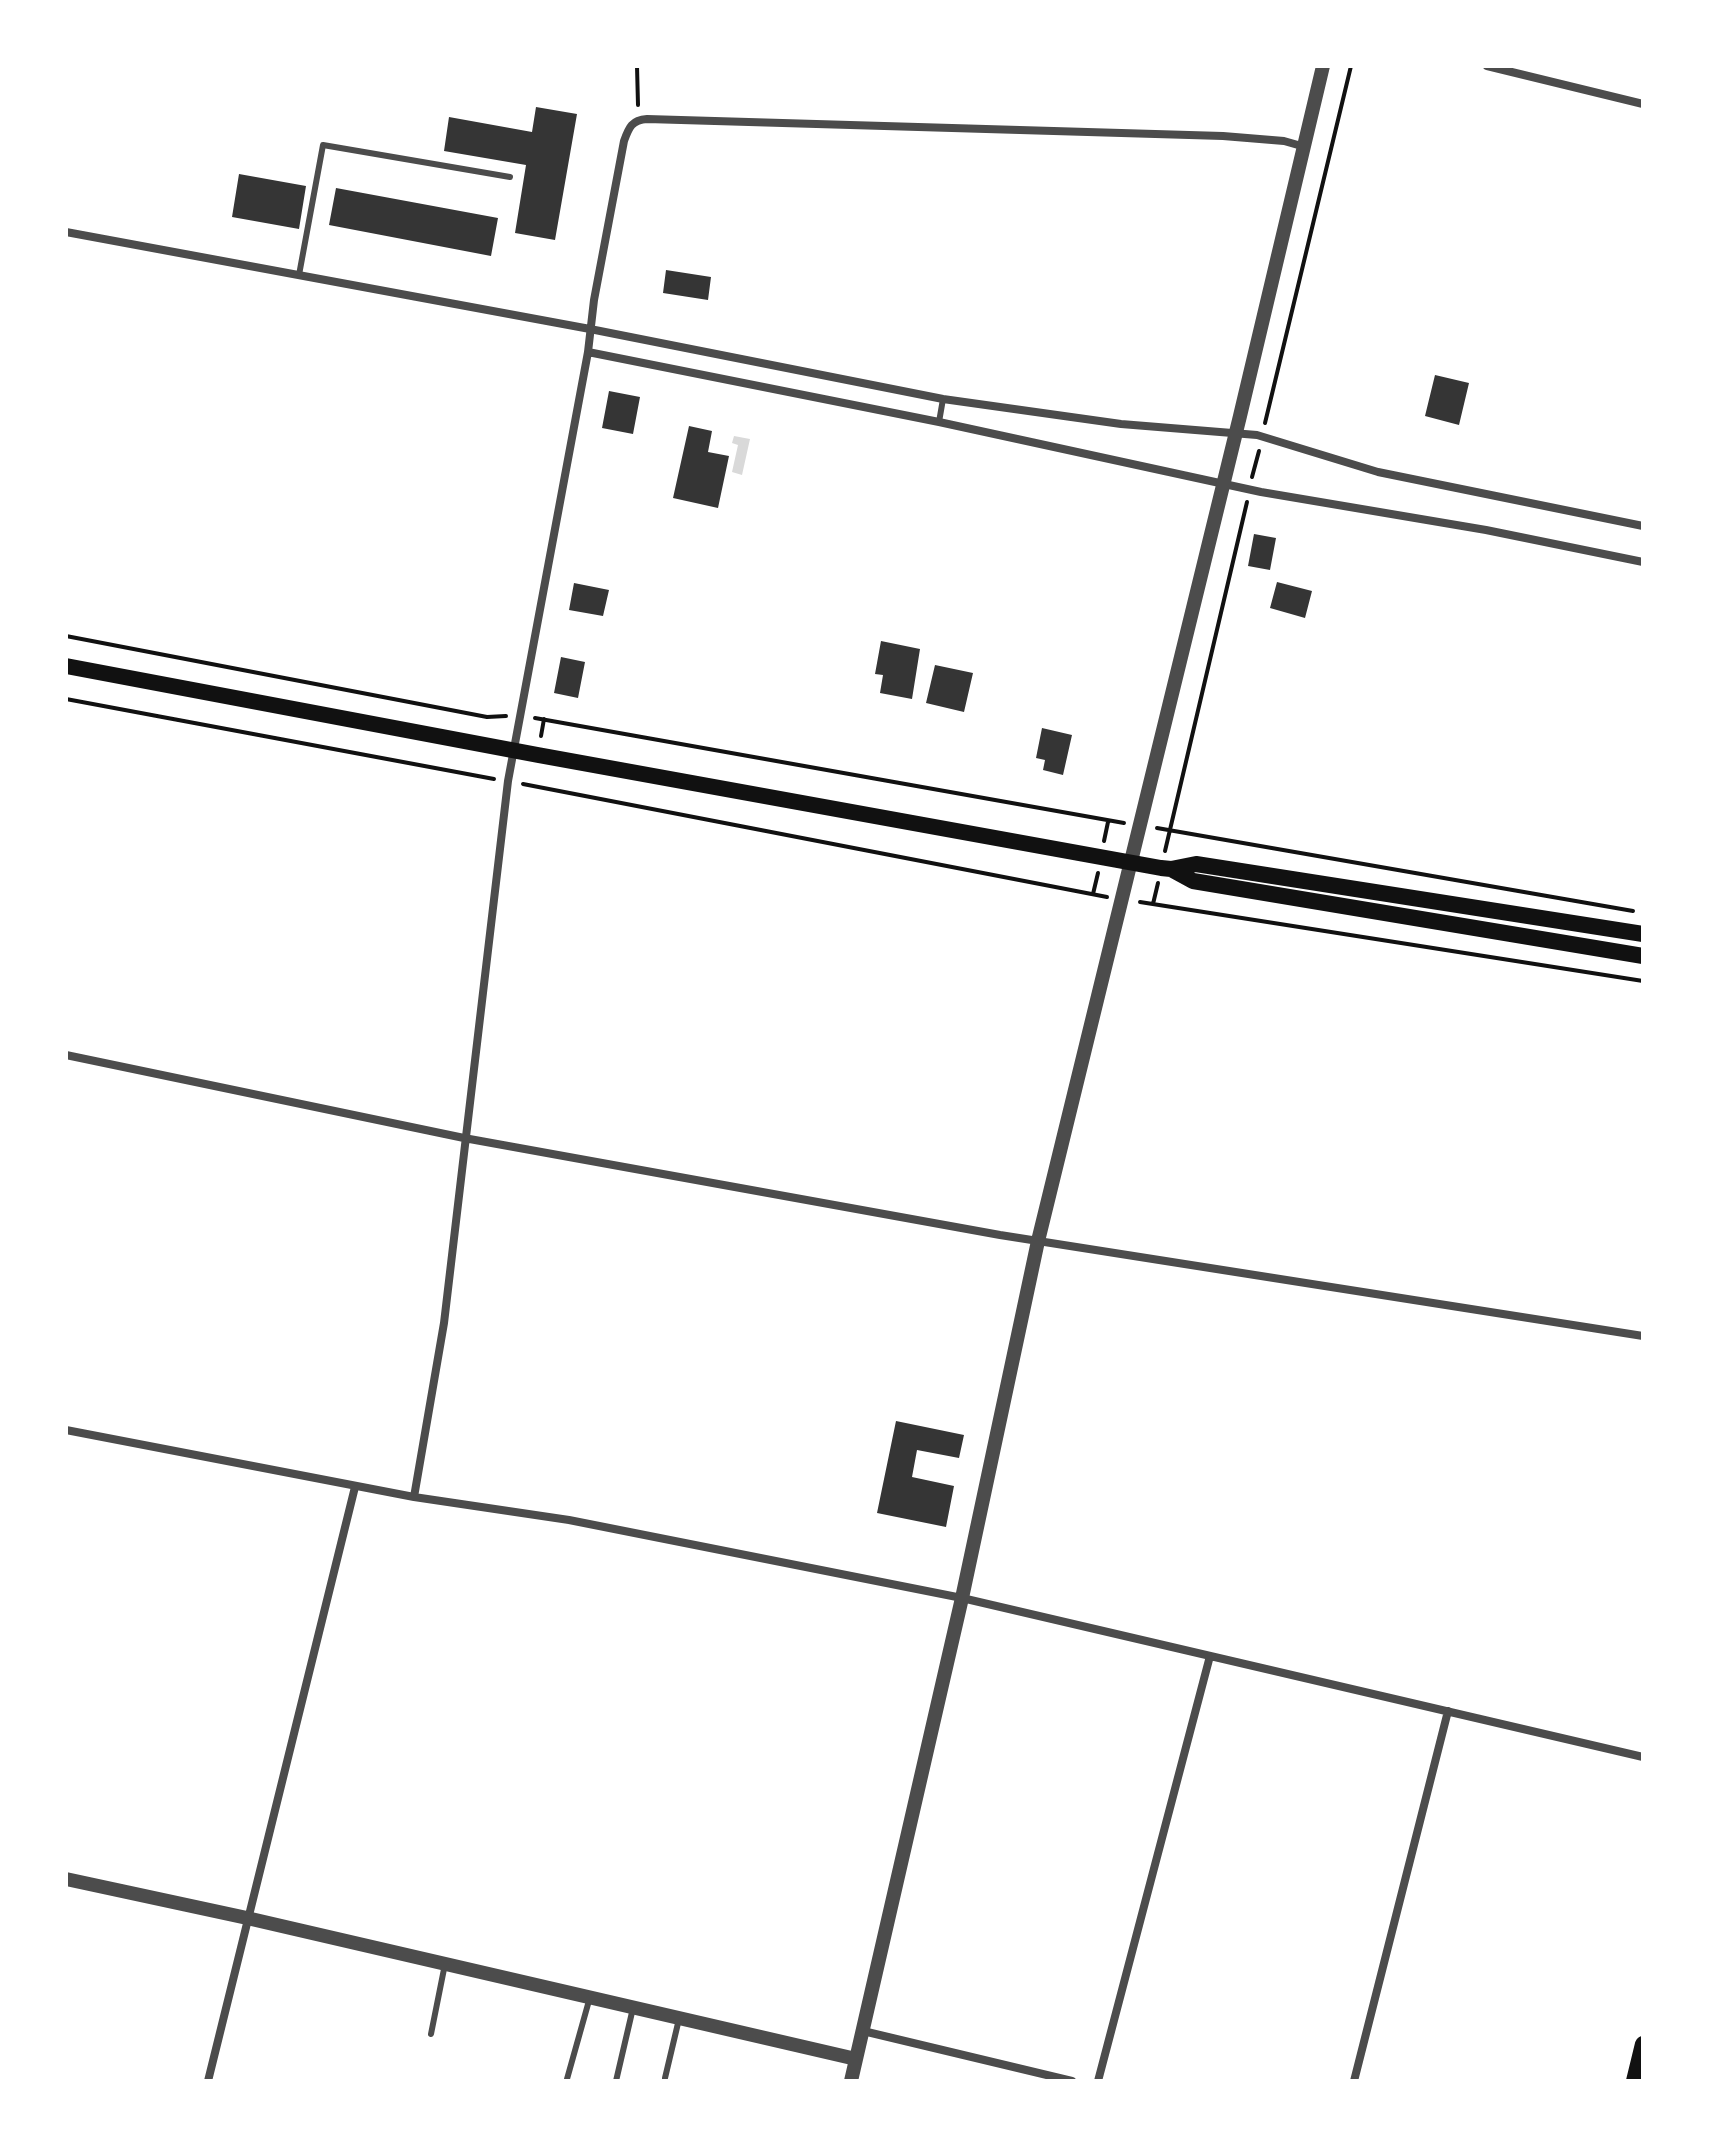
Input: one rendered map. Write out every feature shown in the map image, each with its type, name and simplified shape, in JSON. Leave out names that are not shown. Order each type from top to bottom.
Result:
[{"type":"main road","points":[[66,666],[514,751],[1166,868],[1193,881],[1643,956]]},
{"type":"main road","points":[[1166,868],[1196,864],[1643,934]]},
{"type":"main road","points":[[1634,2081],[1643,2044]]},
{"type":"street","points":[[851,2081],[962,1598],[1038,1241],[1323,66]]},
{"type":"street","points":[[1487,66],[1643,104]]},
{"type":"street","points":[[414,1497],[444,1323],[508,781],[588,352],[594,300],[624,141],[631,123],[638,119],[1223,136],[1284,141],[1305,148]]},
{"type":"street","points":[[66,232],[590,329],[943,399],[1106,423],[1262,437],[1378,472],[1643,526]]},
{"type":"street","points":[[588,352],[939,422],[1250,490],[1486,530],[1643,562]]},
{"type":"street","points":[[66,1055],[464,1138],[1038,1241],[1643,1336]]},
{"type":"street","points":[[66,1430],[355,1487],[569,1520],[962,1598],[1643,1757]]},
{"type":"street","points":[[208,2081],[355,1487]]},
{"type":"street","points":[[1098,2081],[1210,1656]]},
{"type":"street","points":[[1354,2081],[1448,1711]]},
{"type":"street","points":[[66,1879],[856,2059]]},
{"type":"street","points":[[863,2031],[1072,2081]]},
{"type":"lane","points":[[299,275],[323,145],[510,177]]},
{"type":"lane","points":[[939,422],[943,399]]},
{"type":"lane","points":[[431,2034],[445,1964]]},
{"type":"lane","points":[[567,2079],[590,1997]]},
{"type":"lane","points":[[616,2081],[633,2008]]},
{"type":"lane","points":[[665,2078],[679,2018]]},
{"type":"path","points":[[637,66],[638,119]]},
{"type":"path","points":[[1170,830],[1351,66]]},
{"type":"path","points":[[66,636],[487,717],[520,715],[1108,822],[1170,830],[1643,913]]},
{"type":"path","points":[[66,699],[1123,900],[1643,981]]},
{"type":"shaded area","points":[[734,436],[750,439],[742,475],[732,472],[738,445],[732,443]]},
{"type":"building","points":[[536,107],[577,114],[555,240],[515,233],[526,165],[444,151],[449,117],[532,132]]},
{"type":"building","points":[[239,174],[306,186],[299,229],[232,217]]},
{"type":"building","points":[[336,188],[498,218],[491,256],[329,225]]},
{"type":"building","points":[[666,270],[711,277],[708,300],[663,293]]},
{"type":"building","points":[[1435,375],[1469,383],[1459,425],[1425,416]]},
{"type":"building","points":[[609,391],[640,397],[633,434],[602,428]]},
{"type":"building","points":[[689,426],[712,431],[708,452],[729,456],[718,508],[673,498]]},
{"type":"building","points":[[1254,534],[1276,538],[1270,570],[1248,566]]},
{"type":"building","points":[[1277,582],[1312,591],[1305,618],[1270,608]]},
{"type":"building","points":[[574,583],[609,590],[603,616],[569,610]]},
{"type":"building","points":[[881,641],[920,649],[912,699],[880,693],[883,675],[875,674]]},
{"type":"building","points":[[561,657],[585,662],[578,698],[554,693]]},
{"type":"building","points":[[935,665],[973,673],[964,712],[926,703]]},
{"type":"building","points":[[1042,728],[1072,735],[1063,775],[1043,770],[1045,760],[1036,758]]},
{"type":"building","points":[[896,1421],[964,1435],[959,1458],[917,1450],[912,1477],[954,1486],[946,1527],[877,1513]]}]
